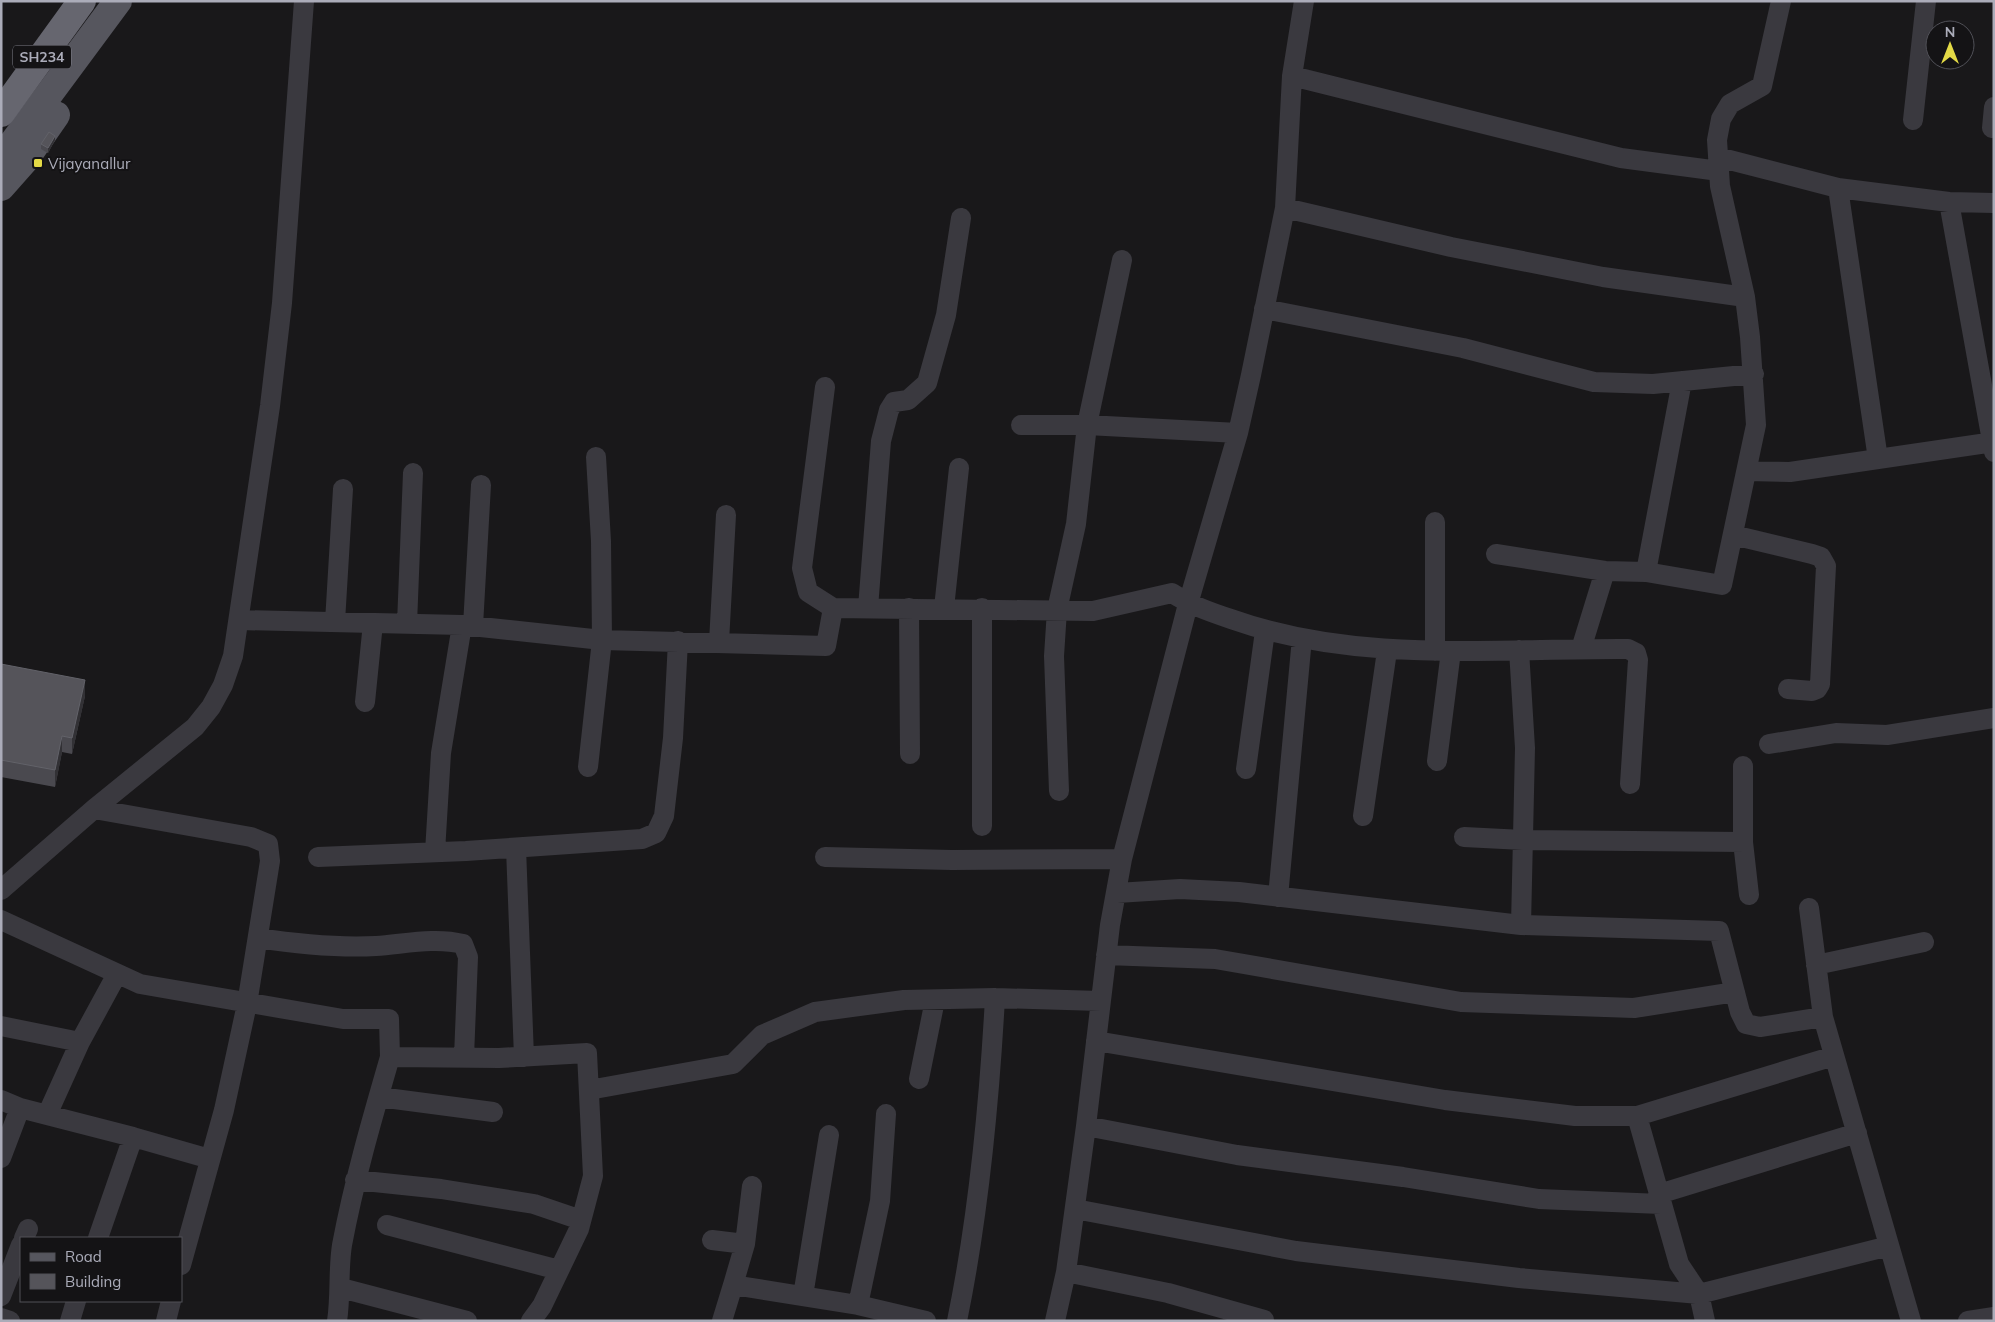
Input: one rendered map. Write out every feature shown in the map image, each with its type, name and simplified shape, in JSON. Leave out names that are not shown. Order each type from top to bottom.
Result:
[{"type":"highway","name":"SH234","points":[[1,113],[82,1]]},
{"type":"main road","points":[[1,159],[118,1]]},
{"type":"main road","points":[[1,187],[24,161],[61,106],[73,84],[88,41]]},
{"type":"street","points":[[1,890],[94,809],[195,726],[210,708],[223,685],[233,656],[270,406],[282,302],[304,1]]},
{"type":"street","points":[[1055,1321],[1066,1272],[1086,1126],[1106,955],[1122,859],[1188,604],[1238,433],[1285,208],[1292,76],[1304,1]]},
{"type":"street","points":[[1496,554],[1604,571],[1646,572],[1722,585],[1756,425],[1754,374],[1745,297],[1720,186],[1717,140],[1721,119],[1730,104],[1762,86],[1781,1]]},
{"type":"street","points":[[1913,120],[1926,1]]},
{"type":"street","points":[[1292,76],[1622,158],[1719,164],[1838,188],[1948,202],[1994,203]]},
{"type":"street","points":[[1992,128],[1994,107]]},
{"type":"street","points":[[1838,188],[1878,459]]},
{"type":"street","points":[[1747,471],[1790,472],[1878,459],[1993,446],[1948,202]]},
{"type":"street","points":[[1285,208],[1451,247],[1603,277],[1745,297]]},
{"type":"street","points":[[868,608],[881,441],[889,410],[894,402],[908,400],[927,383],[946,316],[961,218]]},
{"type":"street","points":[[1059,790],[1054,656],[1057,610],[1076,524],[1087,425],[1122,260]]},
{"type":"street","points":[[1264,309],[1444,344],[1594,382],[1653,384],[1754,374]]},
{"type":"street","points":[[1646,572],[1682,381]]},
{"type":"street","points":[[825,387],[802,568],[808,592],[833,608],[982,608],[1093,611],[1172,593],[1188,604],[1265,631],[1386,651],[1628,649],[1636,653],[1638,660],[1630,784]]},
{"type":"street","points":[[1021,425],[1087,425],[1238,433]]},
{"type":"street","points":[[588,767],[602,640],[601,541],[596,457]]},
{"type":"street","points":[[944,608],[959,468]]},
{"type":"street","points":[[407,624],[413,474]]},
{"type":"street","points":[[435,852],[441,753],[467,626],[481,485]]},
{"type":"street","points":[[335,622],[343,489]]},
{"type":"street","points":[[720,642],[726,515]]},
{"type":"street","points":[[1435,522],[1443,651],[1437,761]]},
{"type":"street","points":[[1733,535],[1812,554],[1821,557],[1826,566],[1820,684],[1817,689],[1812,691],[1788,689]]},
{"type":"street","points":[[1581,649],[1604,571]]},
{"type":"street","points":[[239,620],[467,626],[602,640],[826,646],[833,608]]},
{"type":"street","points":[[909,608],[910,754]]},
{"type":"street","points":[[982,608],[982,826]]},
{"type":"street","points":[[365,702],[374,623]]},
{"type":"street","points":[[1246,769],[1265,631]]},
{"type":"street","points":[[1278,898],[1302,638]]},
{"type":"street","points":[[318,856],[516,848],[642,839],[656,833],[664,816],[673,738],[678,642]]},
{"type":"street","points":[[1519,650],[1525,748],[1521,924]]},
{"type":"street","points":[[1362,816],[1386,651]]},
{"type":"street","points":[[1769,744],[1836,733],[1887,736],[1994,718]]},
{"type":"street","points":[[1744,766],[1743,842],[1749,895]]},
{"type":"street","points":[[94,809],[251,837],[268,844],[270,861],[247,1004],[210,1159],[182,1261]]},
{"type":"street","points":[[1464,837],[1523,840],[1743,842]]},
{"type":"street","points":[[516,848],[524,1057]]},
{"type":"street","points":[[824,856],[952,860],[1122,859]]},
{"type":"street","points":[[1117,893],[1180,889],[1238,892],[1521,924],[1575,928],[1720,931],[1735,992],[1746,1024],[1760,1027],[1823,1017]]},
{"type":"street","points":[[1809,908],[1823,1017],[1910,1321]]},
{"type":"street","points":[[1,920],[140,984],[247,1004],[343,1019],[389,1019],[390,1056],[355,1180],[342,1248],[341,1288],[337,1321]]},
{"type":"street","points":[[258,938],[298,944],[374,946],[450,941],[463,944],[468,957],[464,1057]]},
{"type":"street","points":[[1816,965],[1924,942]]},
{"type":"street","points":[[1106,955],[1215,959],[1461,1002],[1634,1008],[1735,992]]},
{"type":"street","points":[[47,1115],[80,1042],[117,974]]},
{"type":"street","points":[[589,1090],[733,1064],[762,1035],[816,1012],[904,1000],[995,998],[1100,1001]]},
{"type":"street","points":[[957,1321],[969,1262],[985,1149],[995,998]]},
{"type":"street","points":[[919,1079],[935,1000]]},
{"type":"street","points":[[1,1026],[80,1042]]},
{"type":"street","points":[[1096,1041],[1445,1100],[1575,1116],[1637,1116],[1834,1056]]},
{"type":"street","points":[[390,1056],[524,1057],[587,1053],[593,1176],[581,1220],[542,1306],[531,1321]]},
{"type":"street","points":[[379,1098],[493,1112]]},
{"type":"street","points":[[1,1100],[20,1108],[210,1159]]},
{"type":"street","points":[[1,1158],[20,1108]]},
{"type":"street","points":[[858,1305],[880,1201],[886,1114]]},
{"type":"street","points":[[1637,1116],[1678,1264],[1699,1294],[1705,1321]]},
{"type":"street","points":[[1086,1126],[1237,1155],[1403,1177],[1539,1199],[1660,1199],[1857,1133]]},
{"type":"street","points":[[803,1296],[829,1135]]},
{"type":"street","points":[[98,1237],[133,1137]]},
{"type":"street","points":[[355,1180],[441,1189],[534,1204],[581,1220]]},
{"type":"street","points":[[722,1321],[745,1244],[752,1186]]},
{"type":"street","points":[[1075,1209],[1296,1251],[1519,1278],[1699,1294],[1889,1246]]},
{"type":"street","points":[[387,1226],[559,1270]]},
{"type":"street","points":[[712,1240],[745,1244]]},
{"type":"street","points":[[1,1296],[20,1247]]},
{"type":"street","points":[[1066,1272],[1168,1294],[1264,1320]]},
{"type":"street","points":[[733,1285],[858,1305],[926,1321]]},
{"type":"street","points":[[341,1288],[467,1321]]},
{"type":"street","points":[[70,1321],[76,1302]]},
{"type":"street","points":[[166,1321],[171,1302]]},
{"type":"street","points":[[1968,1321],[1994,1317]]},
{"type":"street","points":[[1,1318],[10,1321]]},
{"type":"building","points":[[49,132],[55,136],[48,148],[41,144]]},
{"type":"building","points":[[1,664],[85,680],[72,738],[62,736],[55,770],[1,760]]},
{"type":"place","name":"Vijayanallur","points":[[38,163]]}]
